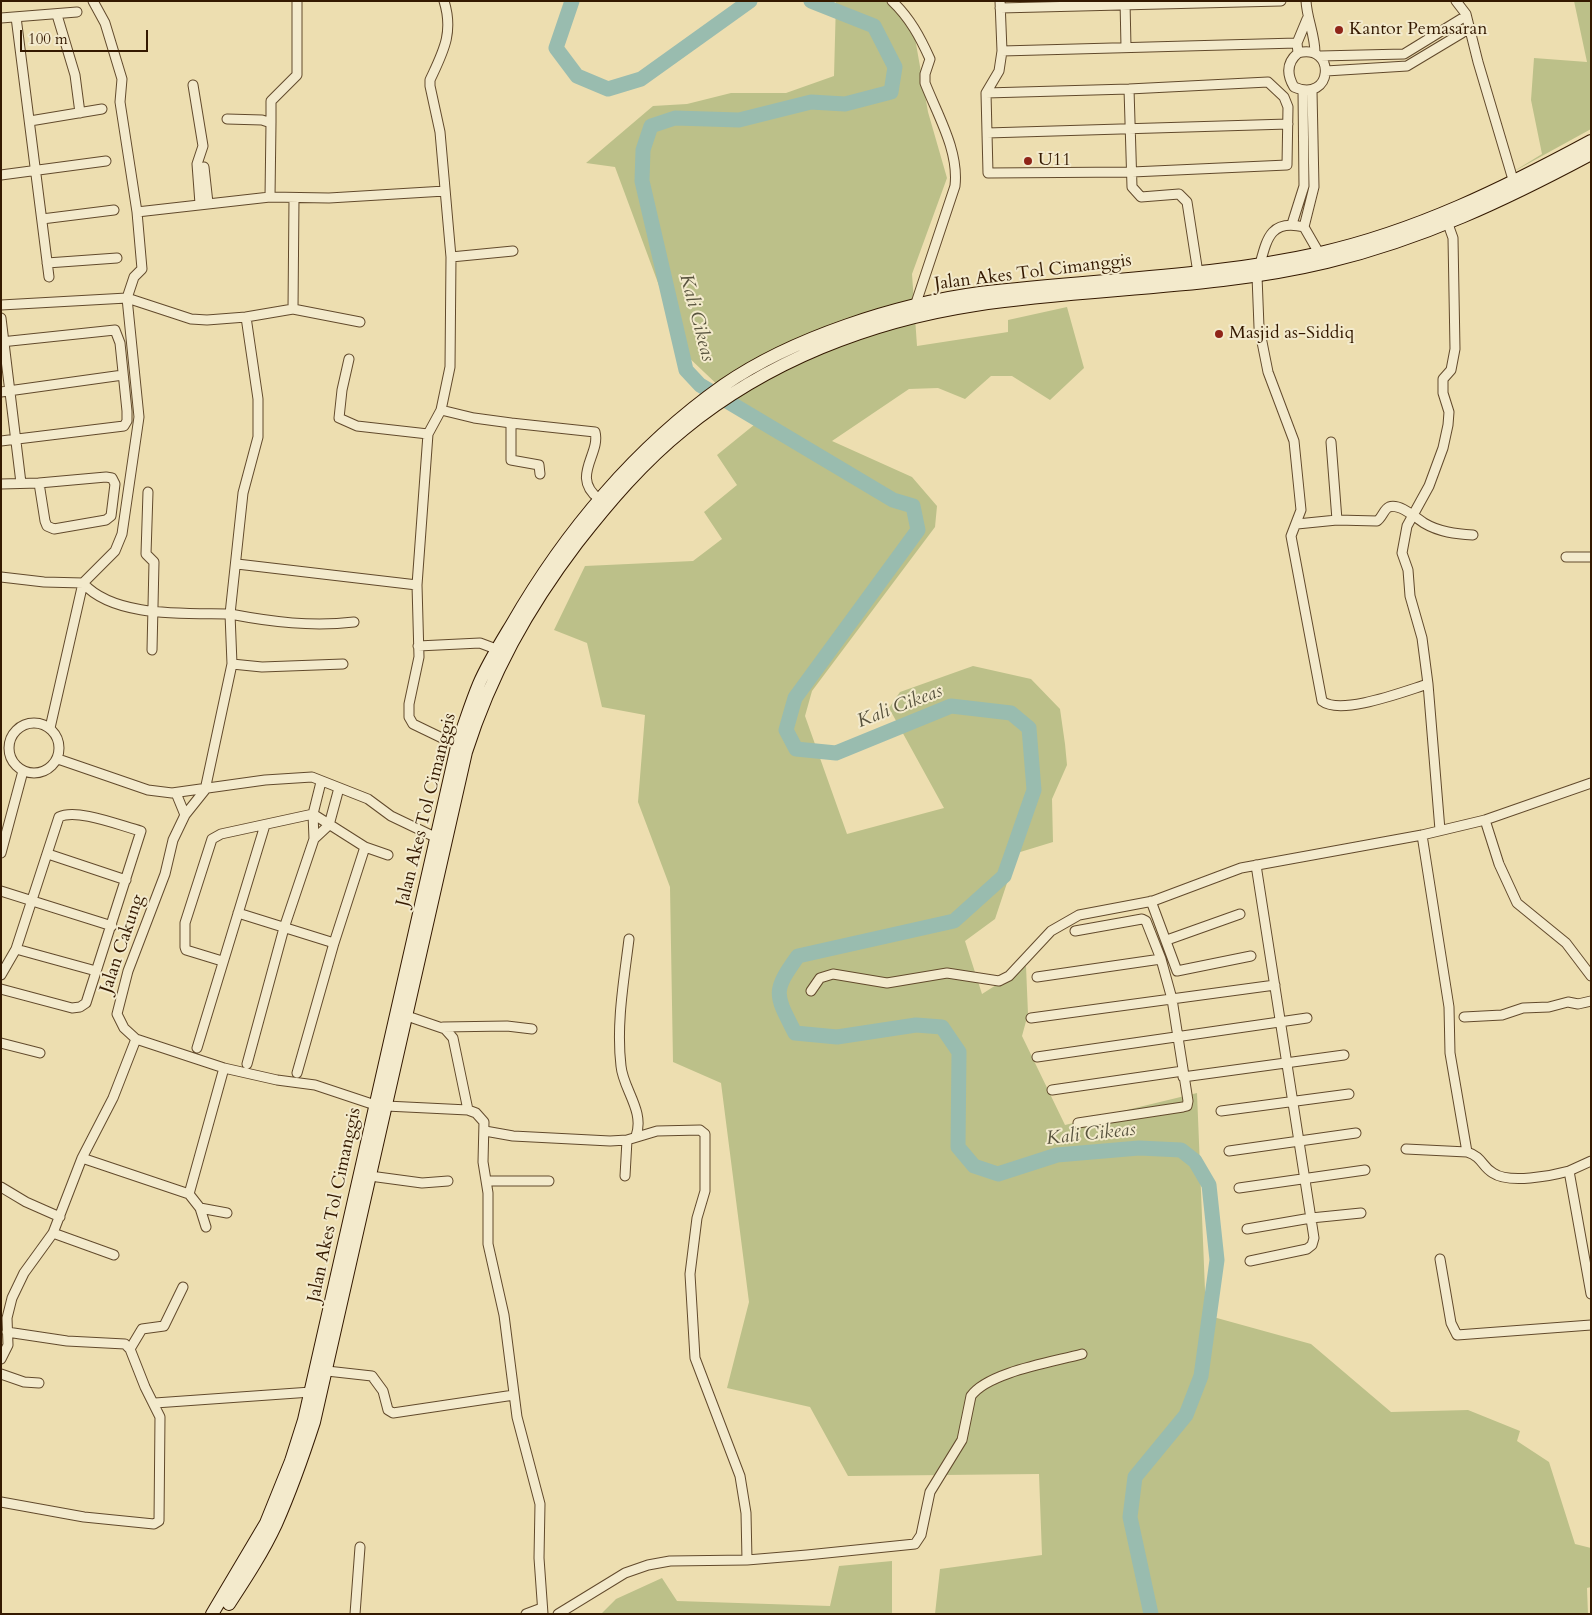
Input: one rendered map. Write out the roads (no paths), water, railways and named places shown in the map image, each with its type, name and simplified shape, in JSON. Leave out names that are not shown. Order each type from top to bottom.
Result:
[{"type":"main road","points":[[1258,270],[1446,219],[1591,141]]},
{"type":"main road","points":[[1205,276],[1354,255],[1446,219],[1515,195],[1591,154]]},
{"type":"main road","name":"Jalan Akes Tol Cimanggis","points":[[212,1614],[266,1523],[309,1421],[327,1372],[370,1176],[380,1106],[407,1016],[466,752],[503,644],[549,581],[606,507],[684,422],[725,384],[750,370],[837,330],[915,306],[978,294],[1205,276]]},
{"type":"main road","name":"Jalan Akes Tol Cimanggis","points":[[223,1614],[276,1525],[299,1469],[309,1421],[311,1392],[380,1106],[458,742],[480,682],[503,644],[539,576],[599,499],[650,446],[684,422],[792,359],[839,340],[921,315],[977,304],[1205,276]]},
{"type":"street","points":[[50,728],[83,583],[115,551],[122,534],[139,417],[127,298],[134,277],[142,269],[137,212],[120,102],[122,79],[105,23],[93,1]]},
{"type":"street","points":[[270,197],[271,101],[297,75],[297,1]]},
{"type":"street","points":[[444,1],[447,11],[447,42],[430,80],[430,86],[440,132],[452,257],[450,367],[441,410],[428,434],[417,585],[419,657],[409,704],[409,717],[413,724],[442,738],[458,742]]},
{"type":"street","points":[[892,1],[905,13],[930,59],[924,74],[925,83],[953,155],[956,173],[954,186],[915,306]]},
{"type":"street","points":[[986,92],[1129,89],[1268,82],[1284,97],[1288,107],[1287,165],[1132,172],[988,173],[986,92],[999,71],[1002,51],[1000,5],[1281,1]]},
{"type":"street","points":[[1306,1],[1307,19],[1315,40],[1317,54],[1326,71]]},
{"type":"street","points":[[1456,1],[1466,14],[1478,62],[1514,183]]},
{"type":"street","points":[[1125,4],[1126,47]]},
{"type":"street","points":[[1,18],[77,12]]},
{"type":"street","points":[[57,14],[75,75],[80,113]]},
{"type":"street","points":[[16,17],[30,121],[34,171],[49,277]]},
{"type":"street","points":[[1298,53],[1297,43],[1307,19]]},
{"type":"street","points":[[1326,71],[1319,87],[1308,91],[1294,87],[1290,80],[1288,68],[1290,62],[1298,53],[1308,50],[1317,54],[1404,54],[1461,19]]},
{"type":"street","points":[[1326,71],[1407,66],[1462,32]]},
{"type":"street","points":[[1002,51],[1297,43]]},
{"type":"street","points":[[1404,54],[1407,66]]},
{"type":"street","points":[[1276,89],[1290,80]]},
{"type":"street","points":[[193,85],[203,146],[203,151],[197,164],[204,204]]},
{"type":"street","points":[[1129,89],[1132,187],[1141,197],[1179,194],[1187,202],[1205,276]]},
{"type":"street","points":[[1292,224],[1304,186],[1308,91]]},
{"type":"street","points":[[1308,91],[1314,187],[1304,227],[1319,253]]},
{"type":"street","points":[[30,121],[102,110]]},
{"type":"street","points":[[227,119],[270,122]]},
{"type":"street","points":[[987,133],[1288,124]]},
{"type":"street","points":[[1,175],[106,161]]},
{"type":"street","points":[[204,168],[204,204]]},
{"type":"street","points":[[137,212],[270,197],[294,199],[445,191]]},
{"type":"street","points":[[293,309],[294,199]]},
{"type":"street","points":[[42,219],[114,210]]},
{"type":"street","points":[[1440,830],[1428,684],[1422,638],[1410,596],[1408,570],[1402,552],[1412,512],[1429,486],[1443,448],[1448,425],[1449,412],[1443,393],[1443,379],[1451,370],[1455,349],[1453,238],[1446,219]]},
{"type":"street","points":[[1304,227],[1292,224],[1277,228],[1271,232],[1258,270],[1258,326],[1268,372],[1294,442],[1301,510],[1291,536],[1322,701],[1331,706],[1338,707],[1375,700],[1428,684]]},
{"type":"street","points":[[452,257],[513,251]]},
{"type":"street","points":[[48,263],[117,258]]},
{"type":"street","points":[[1,305],[127,298],[191,319],[206,320],[246,317],[293,309],[360,322]]},
{"type":"street","points":[[205,790],[232,664],[230,614],[237,564],[243,493],[258,437],[258,399],[246,317]]},
{"type":"street","points":[[1,318],[6,392],[15,439],[20,483]]},
{"type":"street","points":[[1,441],[124,426],[127,421],[120,343],[115,330],[3,342]]},
{"type":"street","points":[[349,360],[342,390],[339,418],[357,426],[428,434]]},
{"type":"street","points":[[6,392],[123,375]]},
{"type":"street","points":[[441,410],[474,418],[595,432],[596,437],[587,483],[590,493],[599,499]]},
{"type":"street","points":[[511,423],[511,460],[539,465],[540,474]]},
{"type":"street","points":[[1331,442],[1337,520]]},
{"type":"street","points":[[1,484],[112,478],[115,484],[111,516],[106,520],[59,529],[51,528],[44,521],[39,483]]},
{"type":"street","points":[[148,492],[146,554],[154,562],[151,612],[152,650]]},
{"type":"street","points":[[1297,524],[1337,520],[1377,521],[1389,507],[1412,512],[1423,522],[1439,530],[1473,535]]},
{"type":"street","points":[[1566,557],[1591,557]]},
{"type":"street","points":[[237,564],[417,585]]},
{"type":"street","points":[[1,577],[44,582],[83,583],[91,592],[130,607],[151,612],[230,614],[274,622],[314,625],[354,622]]},
{"type":"street","points":[[418,646],[480,643],[503,644]]},
{"type":"street","points":[[232,664],[262,667],[343,664]]},
{"type":"street","points":[[29,724],[40,724],[50,728],[57,737],[60,748],[58,759],[52,767],[43,772],[33,774],[23,771],[11,757],[5,738],[29,724]]},
{"type":"street","points":[[58,759],[148,790],[176,793],[300,776],[312,777],[368,799],[391,816],[437,838]]},
{"type":"street","points":[[1,853],[23,771]]},
{"type":"street","points":[[247,1064],[284,928],[314,839],[313,814],[321,782]]},
{"type":"street","points":[[811,991],[820,978],[833,974],[887,983],[937,974],[956,973],[999,982],[1009,976],[1051,931],[1067,920],[1084,914],[1151,901],[1241,868],[1422,834],[1485,820],[1591,783]]},
{"type":"street","points":[[314,839],[328,825],[339,788]]},
{"type":"street","name":"Jalan Cakung","points":[[136,1039],[124,1028],[117,1014],[128,972],[165,874],[173,840],[185,815],[205,790]]},
{"type":"street","points":[[176,793],[185,815]]},
{"type":"street","points":[[1,975],[16,949],[60,817],[66,814],[86,816],[141,831],[86,1003],[80,1007],[72,1008],[1,990]]},
{"type":"street","points":[[222,961],[186,950],[184,947],[185,923],[193,892],[212,840],[221,834],[313,814],[365,847],[388,855]]},
{"type":"street","points":[[1485,820],[1499,864],[1517,903],[1566,943],[1591,976]]},
{"type":"street","points":[[197,1048],[265,825]]},
{"type":"street","points":[[1422,834],[1449,1007],[1450,1053],[1467,1152]]},
{"type":"street","points":[[297,1073],[334,943],[365,847]]},
{"type":"street","points":[[48,854],[126,880]]},
{"type":"street","points":[[1250,1261],[1307,1249],[1312,1245],[1314,1238],[1282,1021],[1256,865]]},
{"type":"street","points":[[1,891],[112,926]]},
{"type":"street","points":[[1151,901],[1177,971],[1251,956]]},
{"type":"street","points":[[238,913],[334,943]]},
{"type":"street","points":[[1166,940],[1240,914]]},
{"type":"street","points":[[1075,931],[1144,919],[1161,959],[1172,999],[1188,1101],[1187,1106],[1183,1107],[1078,1123]]},
{"type":"street","points":[[629,939],[622,1005],[620,1055],[621,1069],[638,1117],[636,1136]]},
{"type":"street","points":[[16,949],[96,970]]},
{"type":"street","points":[[1037,977],[1161,959]]},
{"type":"street","points":[[1031,1018],[1275,985]]},
{"type":"street","points":[[1464,1017],[1497,1015],[1523,1008],[1549,1007],[1568,1002],[1578,1004],[1591,1001]]},
{"type":"street","points":[[407,1016],[449,1031],[454,1041],[468,1110]]},
{"type":"street","points":[[1037,1057],[1307,1018]]},
{"type":"street","points":[[440,1027],[507,1026],[532,1029]]},
{"type":"street","points":[[1,1359],[8,1345],[7,1318],[20,1282],[53,1233],[82,1158],[113,1098],[136,1039],[224,1068],[277,1080],[315,1084],[380,1106],[468,1110],[476,1113],[482,1119],[485,1131],[482,1150],[486,1181],[488,1244],[504,1315],[518,1423],[537,1489],[541,1515],[539,1558],[543,1611],[526,1614]]},
{"type":"street","points":[[1,1043],[40,1053]]},
{"type":"street","points":[[1052,1090],[1344,1056]]},
{"type":"street","points":[[189,1194],[224,1068]]},
{"type":"street","points":[[1221,1111],[1294,1103],[1349,1094]]},
{"type":"street","points":[[485,1131],[514,1136],[593,1141],[627,1140],[636,1136],[657,1132],[692,1129],[700,1130],[706,1134],[704,1191],[697,1218],[690,1274],[694,1358],[740,1476],[746,1513],[747,1560]]},
{"type":"street","points":[[1229,1151],[1356,1133]]},
{"type":"street","points":[[625,1176],[627,1140]]},
{"type":"street","points":[[1406,1149],[1467,1152],[1477,1155],[1491,1172],[1498,1176],[1537,1178],[1569,1171],[1591,1161]]},
{"type":"street","points":[[82,1158],[189,1194],[200,1208],[206,1227]]},
{"type":"street","points":[[1239,1188],[1365,1170]]},
{"type":"street","points":[[1569,1171],[1591,1294]]},
{"type":"street","points":[[370,1176],[422,1183],[448,1181]]},
{"type":"street","points":[[486,1181],[549,1181]]},
{"type":"street","points":[[1,1187],[26,1202],[60,1217]]},
{"type":"street","points":[[200,1208],[227,1212]]},
{"type":"street","points":[[1247,1229],[1311,1218],[1361,1213]]},
{"type":"street","points":[[53,1233],[114,1255]]},
{"type":"street","points":[[1440,1259],[1452,1324],[1457,1335],[1591,1325]]},
{"type":"street","points":[[130,1349],[142,1329],[164,1326],[183,1287]]},
{"type":"street","points":[[1,1502],[84,1517],[154,1524],[159,1521],[160,1416],[155,1403],[145,1387],[130,1349],[125,1344],[68,1341],[7,1332]]},
{"type":"street","points":[[558,1614],[625,1573],[648,1564],[670,1561],[747,1560],[915,1544],[921,1535],[930,1492],[962,1440],[971,1396],[976,1390],[1004,1374],[1082,1354]]},
{"type":"street","points":[[327,1372],[372,1376],[383,1391],[388,1410],[393,1414],[514,1394]]},
{"type":"street","points":[[1,1374],[24,1382],[39,1383]]},
{"type":"street","points":[[155,1403],[311,1392]]},
{"type":"street","points":[[355,1614],[360,1546]]},
{"type":"waterway","name":"Kali Cikeas","points":[[572,1],[556,48],[577,76],[608,89],[641,79],[750,1]]},
{"type":"waterway","name":"Kali Cikeas","points":[[811,1],[874,26],[895,67],[891,92],[845,104],[811,102],[739,120],[675,118],[651,126],[643,150],[642,181],[686,370],[700,385],[893,500],[913,506],[918,530],[795,698],[786,730],[796,749],[836,753],[951,706],[1011,713],[1029,728],[1034,790],[1004,876],[954,921],[798,956],[780,986],[780,1001],[795,1033],[837,1037],[916,1025],[942,1027],[959,1052],[958,1147],[974,1166],[998,1174],[1057,1155],[1139,1148],[1181,1150],[1195,1161],[1209,1185],[1217,1260],[1201,1376],[1186,1415],[1135,1477],[1130,1517],[1151,1614]]},
{"type":"place","name":"Kantor Pemasaran","points":[[1339,30]]},
{"type":"place","name":"U11","points":[[1028,161]]},
{"type":"place","name":"Masjid as-Siddiq","points":[[1219,334]]}]
